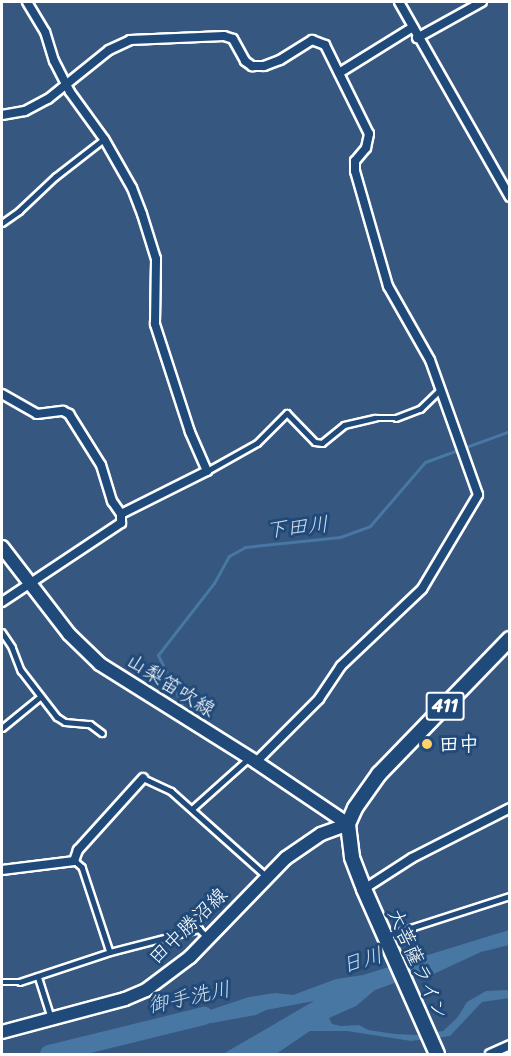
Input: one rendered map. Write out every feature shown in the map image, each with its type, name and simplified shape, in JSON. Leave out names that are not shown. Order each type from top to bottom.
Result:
[{"type":"highway","name":"411","points":[[348,824],[355,808],[380,774],[510,639]]},
{"type":"highway","name":"大菩薩ライン","points":[[348,824],[352,857],[364,889],[436,1054]]},
{"type":"main road","name":"山梨笛吹線","points":[[2,547],[69,634],[100,664],[253,759],[348,824]]},
{"type":"main road","name":"田中勝沼線","points":[[2,1032],[125,999],[146,990],[170,974],[266,876],[306,843],[321,834],[348,824]]},
{"type":"street","points":[[27,2],[45,32],[54,61],[66,84],[104,139],[132,188],[142,214],[156,259],[155,324],[190,432],[207,471],[121,514]]},
{"type":"street","points":[[399,2],[417,38],[510,197]]},
{"type":"street","points":[[417,38],[482,2]]},
{"type":"street","points":[[339,73],[413,27]]},
{"type":"street","points":[[2,115],[25,111],[48,99],[109,50],[130,40],[224,36],[233,39],[245,61],[252,66],[264,66],[279,60],[312,40],[325,45],[369,134],[366,148],[355,161],[355,171],[388,286],[430,360],[478,495],[422,589],[341,666],[319,699],[253,759]]},
{"type":"street","points":[[2,394],[37,414],[63,411],[69,414],[101,465],[112,501],[121,514],[121,523],[2,602]]},
{"type":"street","points":[[2,870],[74,861],[78,850],[143,778]]},
{"type":"street","points":[[364,889],[412,858],[510,808]]},
{"type":"street","points":[[490,1054],[510,1045]]},
{"type":"lane","points":[[2,223],[19,211],[55,177],[104,139]]},
{"type":"lane","points":[[207,471],[257,443],[287,413],[315,442],[322,443],[344,425],[375,418],[396,418],[420,409],[441,389]]},
{"type":"lane","points":[[2,632],[12,647],[21,670],[57,717],[65,722],[90,724],[102,733]]},
{"type":"lane","points":[[2,728],[40,696]]},
{"type":"lane","points":[[192,809],[253,759]]},
{"type":"lane","points":[[143,778],[171,791],[266,876]]},
{"type":"lane","points":[[74,861],[82,867],[110,952]]},
{"type":"lane","points":[[384,936],[510,897]]},
{"type":"lane","points":[[2,982],[20,982],[110,952],[199,929],[208,937]]},
{"type":"lane","points":[[38,976],[52,1020]]},
{"type":"water","points":[[509,930],[509,945],[481,952],[427,977],[411,977],[375,990],[356,1006],[329,1018],[332,1024],[359,1025],[368,1030],[395,1034],[417,1035],[443,1031],[457,1018],[467,1002],[486,991],[509,990],[509,998],[482,1002],[450,1036],[411,1041],[347,1031],[310,1031],[276,1054],[223,1054],[314,1001],[212,1023],[180,1020],[249,997],[275,993],[293,995],[336,979],[363,975]]},
{"type":"waterway","name":"下田川","points":[[182,704],[158,655],[214,583],[229,556],[245,547],[340,537],[370,526],[425,462],[510,431]]},
{"type":"waterway","name":"御手洗川","points":[[49,1054],[204,1016]]},
{"type":"place","name":"田中","points":[[427,744]]},
{"type":"water label","name":"日川","points":[[362,960]]}]
